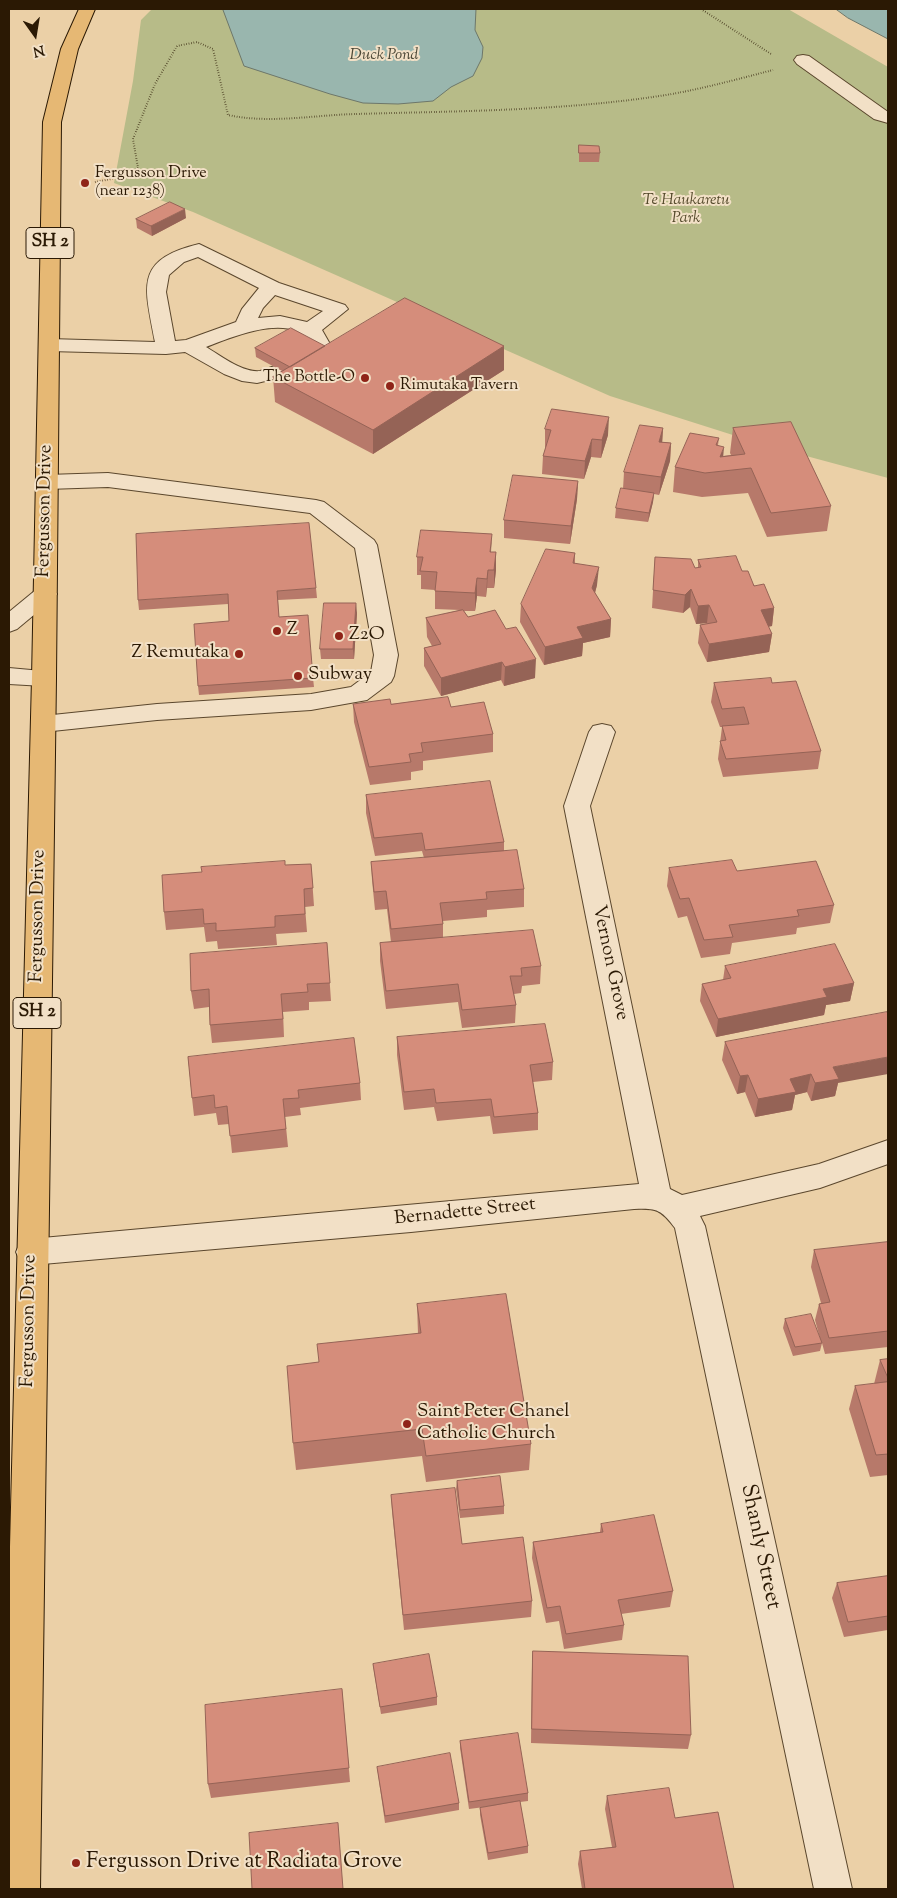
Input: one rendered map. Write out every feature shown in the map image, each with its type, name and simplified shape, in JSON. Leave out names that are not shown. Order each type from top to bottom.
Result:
[{"type":"highway","name":"Fergusson Drive","points":[[21,1889],[31,1252],[44,678],[52,122],[60,81],[73,41],[87,9]]},
{"type":"street","points":[[804,60],[880,115],[888,118]]},
{"type":"street","points":[[49,345],[166,348],[190,346],[246,324],[280,322],[298,325],[312,339],[338,309],[272,287],[199,250],[177,258],[159,272],[156,292],[166,348]]},
{"type":"street","points":[[246,324],[246,320],[261,297],[272,287]]},
{"type":"street","points":[[190,346],[236,372],[254,378],[267,376],[279,370]]},
{"type":"street","points":[[43,724],[157,712],[311,702],[358,694],[382,676],[386,656],[366,545],[316,507],[108,480],[47,482]]},
{"type":"street","points":[[9,624],[45,594]]},
{"type":"street","points":[[9,676],[44,678]]},
{"type":"street","name":"Vernon Grove","points":[[602,732],[577,806],[667,1203]]},
{"type":"street","name":"Bernadette Street","points":[[31,1252],[411,1219],[634,1197],[667,1203],[820,1176],[888,1152]]},
{"type":"street","name":"Shanly Street","points":[[667,1203],[685,1216],[690,1226],[833,1889]]},
{"type":"path","points":[[700,9],[768,53],[804,60]]},
{"type":"path","points":[[94,182],[110,179],[138,168],[133,139],[155,84],[177,46],[197,42],[213,49],[228,115],[242,119],[330,114],[570,107],[683,93],[750,77],[804,60]]},
{"type":"green space","name":"Te Haukaretu Park","points":[[152,9],[788,9],[888,67],[888,478],[758,443],[610,396],[193,212],[114,183],[133,81],[141,20]]},
{"type":"water","name":"Duck Pond","points":[[476,9],[475,30],[483,47],[482,58],[473,76],[451,87],[433,101],[398,104],[363,103],[244,66],[223,10]]},
{"type":"water","points":[[836,9],[888,9],[888,39],[848,18]]},
{"type":"building","points":[[579,145],[599,146],[600,153],[579,153]]},
{"type":"building","points":[[170,202],[185,209],[151,226],[136,219]]},
{"type":"building","name":"Rimutaka Tavern","points":[[405,298],[504,346],[373,430],[273,377]]},
{"type":"building","points":[[291,328],[325,346],[290,367],[255,348]]},
{"type":"building","points":[[552,409],[609,417],[602,440],[592,439],[585,461],[543,456],[551,430],[545,429]]},
{"type":"building","points":[[791,422],[831,506],[771,513],[751,468],[705,473],[675,467],[690,433],[719,438],[716,445],[724,447],[720,457],[745,454],[733,428]]},
{"type":"building","points":[[640,425],[663,428],[659,442],[671,443],[661,477],[624,472]]},
{"type":"building","points":[[513,475],[578,481],[571,526],[504,520]]},
{"type":"building","points":[[621,488],[654,493],[649,513],[616,508]]},
{"type":"building","points":[[309,523],[316,588],[277,591],[279,617],[308,615],[313,678],[198,686],[194,624],[229,621],[228,594],[138,600],[136,534]]},
{"type":"building","points":[[421,530],[492,534],[490,552],[496,552],[494,570],[488,570],[487,579],[477,578],[475,593],[435,591],[437,572],[420,571],[423,557],[417,557]]},
{"type":"building","points":[[546,549],[575,553],[573,563],[599,567],[592,588],[611,619],[577,627],[583,638],[545,647],[521,604]]},
{"type":"building","points":[[736,556],[742,571],[748,571],[754,586],[764,584],[774,608],[761,610],[772,634],[709,644],[700,625],[717,622],[709,605],[698,606],[691,589],[685,595],[653,590],[655,557],[691,559],[695,568],[701,567],[698,560]]},
{"type":"building","name":"Z2O","points":[[324,603],[356,603],[353,649],[320,649]]},
{"type":"building","points":[[463,610],[468,617],[495,610],[506,629],[516,627],[536,659],[505,667],[502,662],[441,678],[424,648],[441,644],[426,618]]},
{"type":"building","points":[[771,678],[772,683],[796,681],[821,751],[726,759],[720,741],[726,740],[722,726],[749,724],[744,707],[722,709],[714,683]]},
{"type":"building","points":[[448,697],[451,707],[484,702],[493,734],[421,743],[423,752],[409,754],[411,762],[369,767],[353,704],[390,699],[391,704]]},
{"type":"building","points":[[490,781],[504,842],[425,850],[422,833],[374,838],[366,795]]},
{"type":"building","points":[[517,850],[524,889],[486,892],[487,899],[440,903],[443,924],[391,929],[386,891],[374,892],[371,862]]},
{"type":"building","points":[[732,860],[737,871],[816,861],[834,905],[797,910],[799,916],[729,925],[733,937],[704,940],[689,898],[680,899],[669,868]]},
{"type":"building","points":[[285,861],[285,865],[311,864],[313,888],[304,889],[305,914],[275,916],[275,927],[216,931],[216,923],[204,924],[203,909],[164,912],[162,875],[202,872],[201,867]]},
{"type":"building","points":[[533,930],[541,966],[521,968],[522,976],[510,976],[516,1005],[462,1010],[458,984],[386,991],[380,943]]},
{"type":"building","points":[[327,943],[330,983],[307,984],[308,992],[281,994],[283,1019],[210,1025],[209,989],[191,991],[190,954]]},
{"type":"building","points":[[835,944],[854,983],[823,989],[827,997],[718,1019],[702,984],[731,978],[725,966]]},
{"type":"building","points":[[887,1012],[888,1057],[833,1067],[839,1079],[815,1083],[811,1074],[790,1079],[796,1092],[758,1099],[748,1075],[740,1076],[725,1042]]},
{"type":"building","points":[[545,1024],[553,1062],[530,1065],[538,1113],[494,1117],[491,1099],[436,1103],[434,1089],[404,1092],[397,1037]]},
{"type":"building","points":[[354,1038],[360,1083],[298,1090],[299,1098],[283,1099],[286,1129],[230,1136],[227,1106],[215,1108],[214,1095],[192,1098],[188,1057]]},
{"type":"building","points":[[888,1242],[888,1331],[829,1338],[819,1304],[830,1302],[814,1250]]},
{"type":"building","name":"Saint Peter Chanel Catholic Church","points":[[506,1294],[531,1444],[426,1456],[422,1429],[293,1443],[287,1366],[319,1362],[317,1344],[421,1333],[417,1304]]},
{"type":"building","points":[[811,1314],[822,1343],[795,1347],[785,1319]]},
{"type":"building","points":[[888,1359],[888,1378],[880,1360]]},
{"type":"building","points":[[888,1382],[888,1454],[876,1455],[855,1386]]},
{"type":"building","points":[[500,1476],[504,1506],[460,1510],[457,1481]]},
{"type":"building","points":[[455,1488],[462,1544],[523,1537],[532,1601],[403,1615],[391,1495]]},
{"type":"building","points":[[654,1515],[673,1591],[618,1600],[624,1625],[566,1634],[560,1606],[547,1608],[533,1542],[603,1532],[601,1524]]},
{"type":"building","points":[[888,1576],[888,1616],[848,1622],[837,1583]]},
{"type":"building","points":[[533,1651],[688,1656],[691,1735],[532,1729]]},
{"type":"building","points":[[429,1654],[437,1697],[380,1707],[373,1664]]},
{"type":"building","points":[[342,1689],[349,1768],[208,1784],[205,1705]]},
{"type":"building","points":[[518,1733],[528,1793],[469,1802],[460,1741]]},
{"type":"building","points":[[450,1753],[459,1803],[385,1816],[377,1767]]},
{"type":"building","points":[[669,1788],[675,1818],[718,1812],[734,1889],[585,1889],[580,1851],[616,1847],[607,1796]]},
{"type":"building","points":[[520,1801],[528,1846],[488,1853],[480,1808]]},
{"type":"building","points":[[338,1823],[343,1889],[252,1889],[249,1833]]},
{"type":"place","name":"Fergusson Drive (near 1238)","points":[[85,183]]},
{"type":"place","name":"The Bottle-O","points":[[365,378]]},
{"type":"place","name":"Rimutaka Tavern","points":[[390,386]]},
{"type":"place","name":"Z","points":[[277,631]]},
{"type":"place","name":"Z2O","points":[[339,636]]},
{"type":"place","name":"Z Remutaka","points":[[239,654]]},
{"type":"place","name":"Subway","points":[[298,676]]},
{"type":"place","name":"Saint Peter Chanel Catholic Church","points":[[407,1424]]},
{"type":"place","name":"Fergusson Drive at Radiata Grove","points":[[76,1863]]}]
